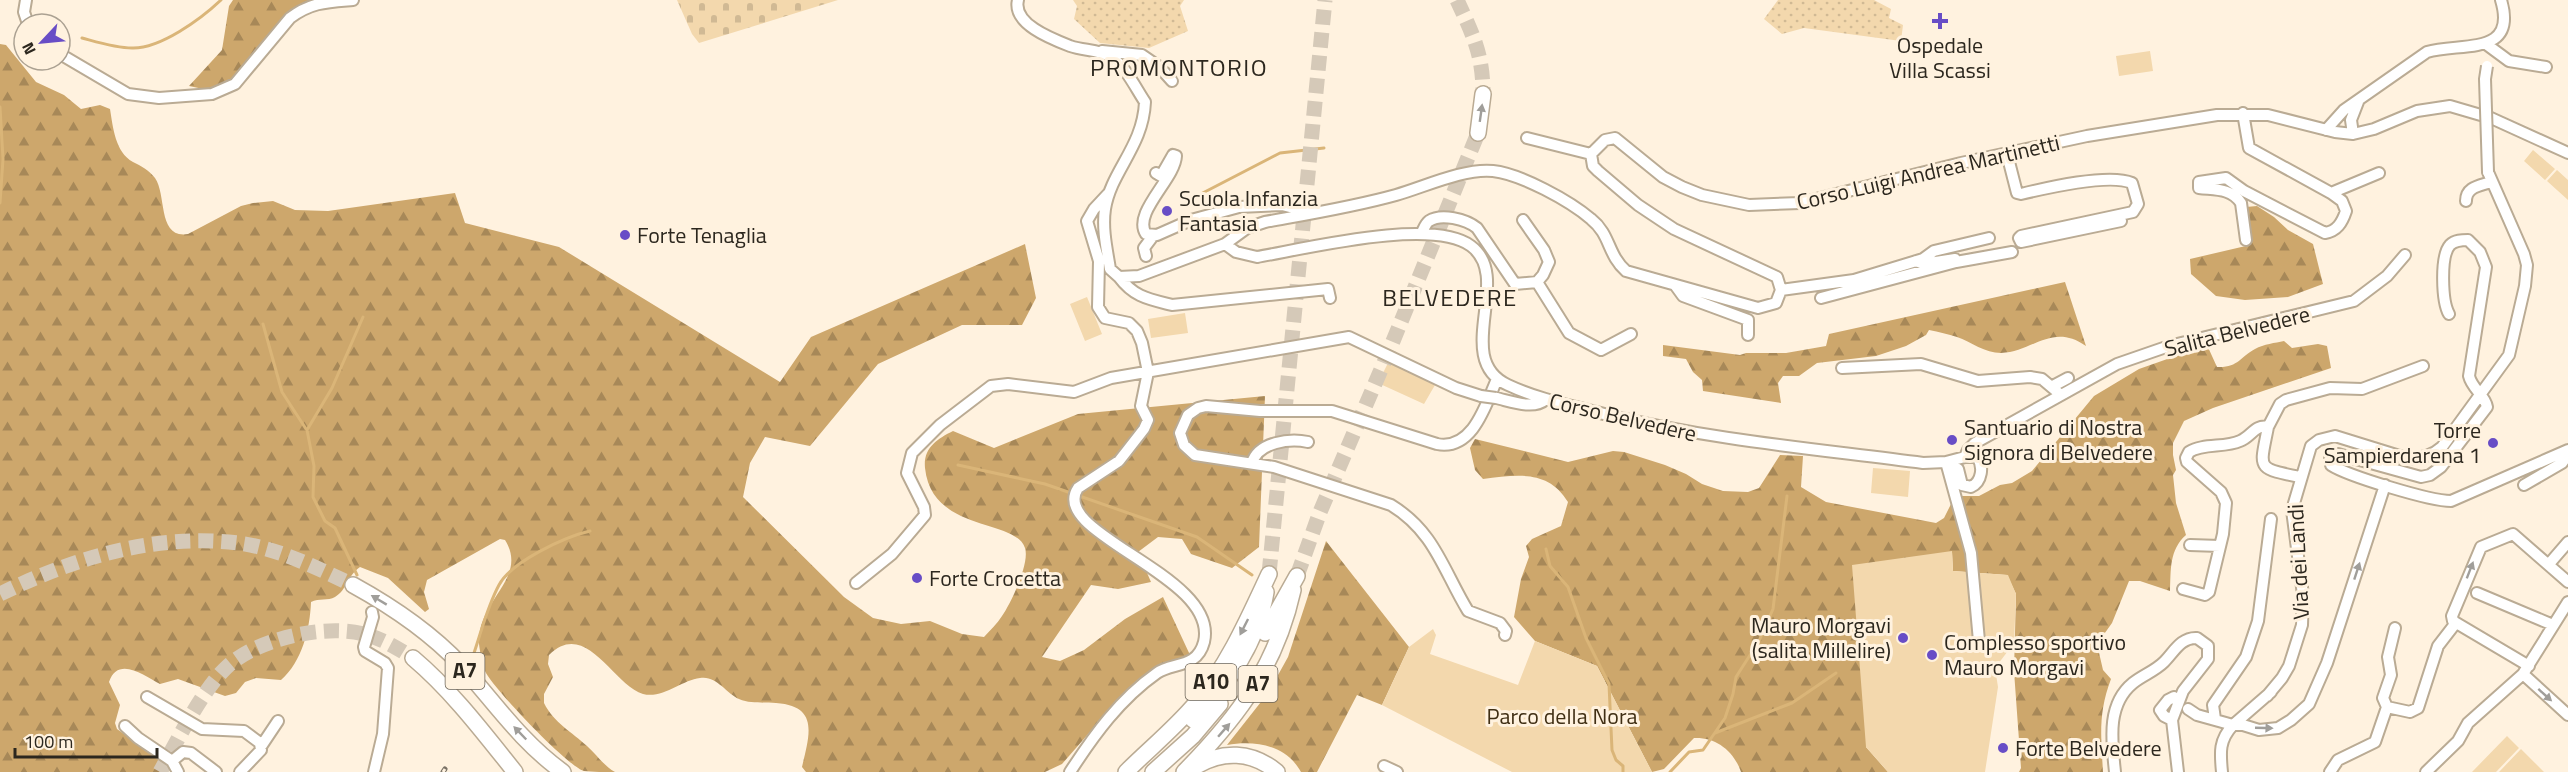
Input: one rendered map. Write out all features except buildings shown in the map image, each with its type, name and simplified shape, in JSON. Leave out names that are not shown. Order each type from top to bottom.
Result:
[{"type":"highway","points":[[1478,133],[1483,94]]},
{"type":"highway","name":"A10","points":[[1126,772],[1196,703],[1229,654],[1269,574]]},
{"type":"highway","name":"A7","points":[[1137,772],[1205,708],[1245,654],[1262,618],[1269,574]]},
{"type":"highway","name":"A7","points":[[1154,772],[1212,715],[1246,667],[1297,576],[1287,619],[1256,687],[1219,736],[1186,772]]},
{"type":"highway","name":"A7","points":[[353,585],[400,613],[436,642],[543,758],[563,772]]},
{"type":"highway","name":"A7","points":[[413,658],[433,675],[456,700],[515,772]]},
{"type":"highway","name":"A7","points":[[1186,772],[1204,761],[1222,755],[1248,756],[1264,762],[1277,772]]},
{"type":"street","points":[[72,61],[128,94],[159,98],[212,94],[236,84],[290,18],[301,10],[311,5],[353,0]]},
{"type":"street","points":[[1018,0],[1016,6],[1020,15],[1036,29],[1071,47],[1142,55],[1161,69],[1172,81]]},
{"type":"street","points":[[2326,130],[2336,116],[2427,52],[2441,48],[2486,44],[2497,37],[2503,26],[2505,12],[2501,0]]},
{"type":"street","points":[[2466,201],[2470,189],[2489,177],[2486,44]]},
{"type":"street","points":[[2486,44],[2509,61],[2546,67]]},
{"type":"street","points":[[1070,772],[1117,707],[1160,671],[1180,666],[1195,657],[1204,644],[1203,622],[1182,590],[1088,525],[1079,516],[1075,505],[1078,488],[1119,460],[1146,426],[1147,417],[1142,406],[1148,372],[1142,343],[1133,326],[1126,321],[1105,318],[1100,313],[1097,292],[1099,261],[1088,224],[1089,216],[1109,194],[1135,146],[1141,129],[1144,102],[1117,62],[1100,51]]},
{"type":"street","points":[[2353,134],[2351,120],[2359,102]]},
{"type":"street","name":"Corso Luigi Andrea Martinetti","points":[[1591,154],[1605,140],[1618,140],[1663,177],[1682,188],[1702,195],[1749,205],[1800,202],[2087,136],[2217,115],[2243,113],[2268,115],[2326,130],[2353,134],[2374,129],[2423,109],[2450,106],[2491,118],[2568,153]]},
{"type":"street","points":[[2243,113],[2249,148],[2331,193],[2342,201],[2346,212],[2343,220],[2333,231],[2325,233],[2244,191],[2226,178],[2198,183],[2199,188],[2224,190],[2238,198],[2241,203],[2246,240]]},
{"type":"street","points":[[1119,277],[1139,276],[1225,244],[1247,228],[1393,195],[1475,171],[1493,171],[1514,175],[1534,184],[1592,219],[1602,230],[1613,258],[1626,272],[1758,308],[1776,303],[1781,290],[1779,280],[1773,274],[1674,229],[1638,205],[1593,166],[1591,154],[1527,138]]},
{"type":"street","points":[[2007,154],[2017,193],[2056,186],[2115,180],[2132,183],[2137,196],[2138,204],[2133,212],[2021,236],[2019,238],[2021,242],[2121,221]]},
{"type":"street","points":[[1156,173],[1161,176],[1173,155],[1176,156],[1168,177],[1152,202],[1142,225],[1146,234],[1157,235]]},
{"type":"street","points":[[2331,193],[2379,173]]},
{"type":"street","name":"Via dei Landi","points":[[2267,696],[2289,666],[2302,625],[2302,595],[2292,518],[2293,502],[2311,446],[2326,437],[2335,436],[2406,458],[2433,454],[2442,447],[2510,351],[2526,273],[2526,260],[2489,177]]},
{"type":"street","points":[[1109,194],[1104,226],[1110,269],[1129,291],[1149,300],[1172,305],[1328,289],[1330,298]]},
{"type":"street","points":[[1146,256],[1144,248],[1147,242],[1157,235],[1191,220],[1239,207],[1282,205],[1312,213]]},
{"type":"street","points":[[1421,234],[1428,222],[1437,218],[1471,223],[1477,228],[1515,284],[1537,282]]},
{"type":"street","points":[[1522,220],[1548,256],[1549,262],[1537,282]]},
{"type":"street","points":[[1225,244],[1236,252],[1257,257],[1383,236],[1421,234],[1465,242],[1475,249],[1488,276],[1482,328],[1483,347],[1488,364],[1497,379],[1471,432],[1462,441],[1449,445],[1437,444],[1332,411],[1260,411],[1206,406],[1195,410],[1185,418],[1180,438],[1192,454],[1274,467],[1373,497],[1409,516],[1441,557],[1468,611],[1500,623],[1506,631],[1505,635]]},
{"type":"street","points":[[1781,290],[1854,280],[1916,261],[1934,251],[1989,238]]},
{"type":"street","points":[[2449,314],[2443,289],[2446,254],[2451,245],[2460,240],[2468,240],[2480,252],[2487,267],[2469,376],[2473,388],[2486,402],[2486,409],[2441,468],[2430,475],[2415,476],[2338,454],[2330,459],[2334,467],[2438,501],[2451,501],[2503,476],[2567,451]]},
{"type":"street","points":[[1821,298],[1956,262],[2012,252]]},
{"type":"street","name":"Salita Belvedere","points":[[1966,454],[1975,443],[2057,390],[2100,371],[2169,346],[2345,305],[2362,296],[2387,276],[2405,255]]},
{"type":"street","points":[[1916,261],[1923,264],[1955,259],[1956,262]]},
{"type":"street","points":[[1537,282],[1569,333],[1601,350],[1632,334]]},
{"type":"street","points":[[1675,285],[1683,296],[1749,320],[1748,335]]},
{"type":"street","points":[[856,583],[892,554],[925,514],[908,473],[912,453],[940,425],[991,386],[1008,384],[1074,392],[1111,378],[1349,337],[1456,388],[1481,396],[1532,405],[1540,404],[1545,400]]},
{"type":"street","points":[[1842,368],[1921,364],[1978,381],[2030,377],[2042,379],[2057,390],[2068,378]]},
{"type":"street","points":[[2300,477],[2270,471],[2263,465],[2261,459],[2268,427],[2280,404],[2286,400],[2330,388],[2362,389],[2423,366]]},
{"type":"street","name":"Corso Belvedere","points":[[1497,379],[1545,400],[1689,433],[1923,463],[1946,462],[1966,454]]},
{"type":"street","points":[[2182,590],[2207,595],[2227,508],[2224,498],[2187,462],[2187,454],[2193,449],[2239,442],[2254,430],[2268,427]]},
{"type":"street","points":[[1252,463],[1256,453],[1265,448],[1291,439],[1308,442]]},
{"type":"street","points":[[2524,485],[2562,463],[2567,451]]},
{"type":"street","points":[[1946,462],[1958,468],[1962,485],[1971,487],[1979,479],[1981,465],[1977,457],[1966,454]]},
{"type":"street","points":[[1946,462],[1972,562],[1979,641]]},
{"type":"street","name":"Via dei Landi","points":[[2188,709],[2223,724],[2243,725],[2259,730],[2278,728],[2309,704],[2328,663],[2385,485]]},
{"type":"street","points":[[2215,719],[2213,705],[2246,657],[2258,621],[2271,519]]},
{"type":"street","points":[[2568,582],[2513,534],[2485,544],[2476,557],[2452,616],[2455,624],[2478,635],[2526,670],[2568,715]]},
{"type":"street","points":[[2548,564],[2568,542]]},
{"type":"street","points":[[2190,545],[2220,546]]},
{"type":"street","points":[[2477,593],[2553,625]]},
{"type":"street","points":[[2426,772],[2458,741],[2468,723],[2526,670],[2568,602]]},
{"type":"street","points":[[372,612],[365,651],[385,663],[388,668],[383,734],[374,772]]},
{"type":"street","points":[[2395,628],[2388,657],[2391,675],[2383,698],[2390,707],[2407,712],[2415,710],[2420,705],[2436,651],[2455,624]]},
{"type":"street","points":[[2115,772],[2112,729],[2120,701],[2133,684],[2154,670],[2182,642],[2197,638],[2205,642],[2210,654],[2183,691],[2172,720],[2178,772]]},
{"type":"street","name":"Via dei Landi","points":[[2222,772],[2223,737],[2286,677],[2295,662]]},
{"type":"street","points":[[147,697],[202,729],[244,731],[262,746]]},
{"type":"street","points":[[2172,720],[2162,714],[2161,708],[2174,697]]},
{"type":"street","points":[[2330,772],[2338,760],[2375,742],[2390,707]]},
{"type":"street","points":[[240,772],[261,750],[278,721]]},
{"type":"street","points":[[125,726],[138,738],[172,761],[178,772]]},
{"type":"street","points":[[172,761],[180,753],[187,752],[216,772]]},
{"type":"street","points":[[1384,766],[1397,772]]},
{"type":"green space","points":[[233,0],[311,0],[292,9],[230,83],[208,90],[189,86],[222,50],[229,6]]},
{"type":"green space","points":[[677,0],[838,0],[699,43],[692,34]]},
{"type":"green space","points":[[1073,0],[1184,0],[1180,6],[1188,31],[1149,48],[1100,43],[1074,19],[1077,6]]},
{"type":"green space","points":[[1778,0],[1874,0],[1891,9],[1889,18],[1903,25],[1901,41],[1804,28],[1782,34],[1764,19]]},
{"type":"green space","points":[[0,44],[6,45],[12,52],[12,72],[28,72],[36,82],[64,95],[81,109],[100,105],[110,109],[114,131],[122,152],[127,158],[148,170],[155,178],[159,185],[167,223],[171,230],[178,234],[188,234],[241,206],[253,203],[273,201],[295,210],[328,211],[455,193],[465,223],[559,247],[780,382],[811,337],[1025,244],[1036,298],[1022,325],[962,325],[878,364],[810,446],[765,437],[750,463],[743,497],[844,597],[873,618],[901,624],[930,621],[962,634],[984,637],[1000,619],[1015,593],[1026,555],[1025,548],[1018,539],[1006,532],[957,514],[942,504],[931,489],[925,468],[926,455],[932,445],[942,437],[953,431],[994,448],[1078,414],[1265,396],[1259,547],[1232,568],[1191,554],[1182,539],[1158,537],[1138,552],[1151,582],[1118,589],[1091,585],[1042,657],[1060,661],[1084,650],[1125,619],[1163,597],[1190,655],[1118,700],[1062,764],[1045,772],[806,772],[802,767],[808,724],[800,710],[790,705],[744,701],[706,678],[693,679],[658,694],[643,694],[621,679],[599,657],[575,644],[562,646],[549,655],[548,664],[553,677],[544,694],[544,703],[558,722],[615,772],[584,771],[563,756],[531,725],[485,671],[479,644],[481,628],[511,566],[511,554],[505,540],[500,539],[427,580],[424,592],[429,609],[425,612],[388,578],[360,567],[335,597],[311,602],[304,644],[294,664],[281,680],[256,678],[245,682],[236,693],[225,696],[178,679],[160,684],[132,670],[119,670],[113,674],[109,682],[120,705],[115,723],[117,729],[159,759],[167,772],[0,772]]},
{"type":"green space","points":[[2150,51],[2153,71],[2119,76],[2116,56]]},
{"type":"green space","points":[[2533,150],[2555,169],[2545,180],[2524,161]]},
{"type":"green space","points":[[2557,170],[2568,180],[2568,200],[2547,181]]},
{"type":"green space","points":[[2257,206],[2288,230],[2313,244],[2323,284],[2288,297],[2245,300],[2216,296],[2191,274],[2190,259],[2250,245],[2246,207]]},
{"type":"green space","points":[[2065,282],[2086,346],[2074,339],[2053,337],[2023,348],[1995,353],[1957,337],[1929,330],[1926,335],[1906,346],[1876,356],[1817,363],[1799,376],[1783,376],[1778,383],[1781,403],[1703,391],[1702,380],[1693,372],[1686,359],[1663,356],[1663,345],[1740,355],[1786,353],[1826,346],[1829,334]]},
{"type":"green space","points":[[1087,297],[1102,334],[1085,341],[1070,304]]},
{"type":"green space","points":[[1185,313],[1188,333],[1151,338],[1148,319]]},
{"type":"green space","points":[[2284,341],[2292,348],[2318,344],[2327,346],[2331,368],[2213,408],[2184,421],[2173,443],[2176,503],[2186,535],[2176,547],[2174,554],[2170,591],[2140,581],[2129,581],[2112,623],[2097,644],[2103,670],[2111,679],[2102,714],[2103,772],[2019,772],[2021,768],[2014,671],[2016,594],[2007,575],[1953,571],[1952,552],[1866,747],[1888,772],[1741,772],[1734,758],[1723,747],[1710,740],[1694,738],[1664,769],[1652,772],[1597,666],[1535,641],[1514,617],[1521,579],[1529,557],[1526,546],[1532,539],[1561,526],[1568,502],[1560,491],[1541,479],[1508,476],[1483,479],[1475,470],[1470,448],[1475,439],[1568,462],[1613,451],[1624,452],[1665,465],[1702,484],[1723,491],[1748,492],[1759,488],[1780,455],[1803,456],[1801,487],[1826,502],[1936,523],[1944,518],[1951,504],[1959,496],[1979,496],[2000,485],[2012,483],[2032,471],[2094,396],[2139,369],[2207,345],[2217,367],[2230,366],[2258,347]]},
{"type":"green space","points":[[1390,359],[1435,385],[1424,404],[1378,383]]},
{"type":"green space","points":[[1873,468],[1910,471],[1908,497],[1871,493]]},
{"type":"green space","points":[[1326,541],[1409,647],[1382,705],[1357,695],[1317,772],[1301,772],[1287,756],[1269,746],[1248,743],[1227,745],[1268,693],[1288,657]]},
{"type":"green space","name":"Complesso sportivo Mauro Morgavi","points":[[1952,551],[1953,571],[2008,575],[2016,594],[2014,643],[1995,668],[1998,687],[1985,772],[1888,772],[1866,747],[1852,565]]},
{"type":"green space","name":"Parco della Nora","points":[[1433,629],[1436,635],[1430,654],[1518,685],[1535,641],[1597,666],[1652,772],[1512,772],[1382,705],[1409,647]]},
{"type":"green space","points":[[2507,736],[2519,748],[2496,772],[2472,772]]},
{"type":"green space","points":[[2521,749],[2544,772],[2499,772]]},
{"type":"waterway","points":[[82,38],[132,48],[155,44],[180,32],[221,0]]},
{"type":"waterway","points":[[0,107],[3,159],[0,203]]},
{"type":"waterway","points":[[1195,197],[1280,153],[1324,148]]},
{"type":"waterway","points":[[357,575],[335,528],[325,521],[313,497],[314,466],[307,430],[332,388],[363,317]]},
{"type":"waterway","points":[[263,324],[282,392],[306,429]]},
{"type":"waterway","points":[[958,465],[1045,484],[1197,537],[1252,575]]},
{"type":"waterway","points":[[1670,772],[1689,752],[1703,750],[1725,718],[1736,677],[1759,641],[1773,609],[1787,496]]},
{"type":"waterway","points":[[473,656],[491,602],[505,576],[539,552],[590,531]]},
{"type":"waterway","points":[[1546,549],[1550,566],[1568,587],[1586,638],[1609,684],[1612,750],[1616,760],[1623,766],[1623,772]]},
{"type":"waterway","points":[[1715,733],[1792,703],[1836,673]]},
{"type":"tunnel","points":[[1269,574],[1325,0]]},
{"type":"tunnel","points":[[1457,0],[1479,56],[1483,94]]},
{"type":"tunnel","points":[[1297,576],[1320,512],[1478,133]]},
{"type":"tunnel","points":[[0,594],[57,569],[116,551],[146,545],[207,541],[238,543],[268,549],[353,585]]},
{"type":"tunnel","points":[[160,772],[209,687],[229,665],[258,647],[312,632],[348,631],[377,638],[413,658]]},
{"type":"place","name":"Ospedale Villa Scassi","points":[[1940,21]]},
{"type":"place","name":"Scuola Infanzia Fantasia","points":[[1167,211]]},
{"type":"place","name":"Forte Tenaglia","points":[[625,235]]},
{"type":"place","name":"Santuario di Nostra Signora di Belvedere","points":[[1952,440]]},
{"type":"place","name":"Torre Sampierdarena 1","points":[[2493,443]]},
{"type":"place","name":"Forte Crocetta","points":[[917,578]]},
{"type":"place","name":"Mauro Morgavi (salita Millelire)","points":[[1903,638]]},
{"type":"place","name":"Complesso sportivo Mauro Morgavi","points":[[1932,655]]},
{"type":"place","name":"Forte Belvedere","points":[[2003,748]]},
{"type":"district","name":"PROMONTORIO","points":[[1179,68]]},
{"type":"district","name":"BELVEDERE","points":[[1450,298]]}]
